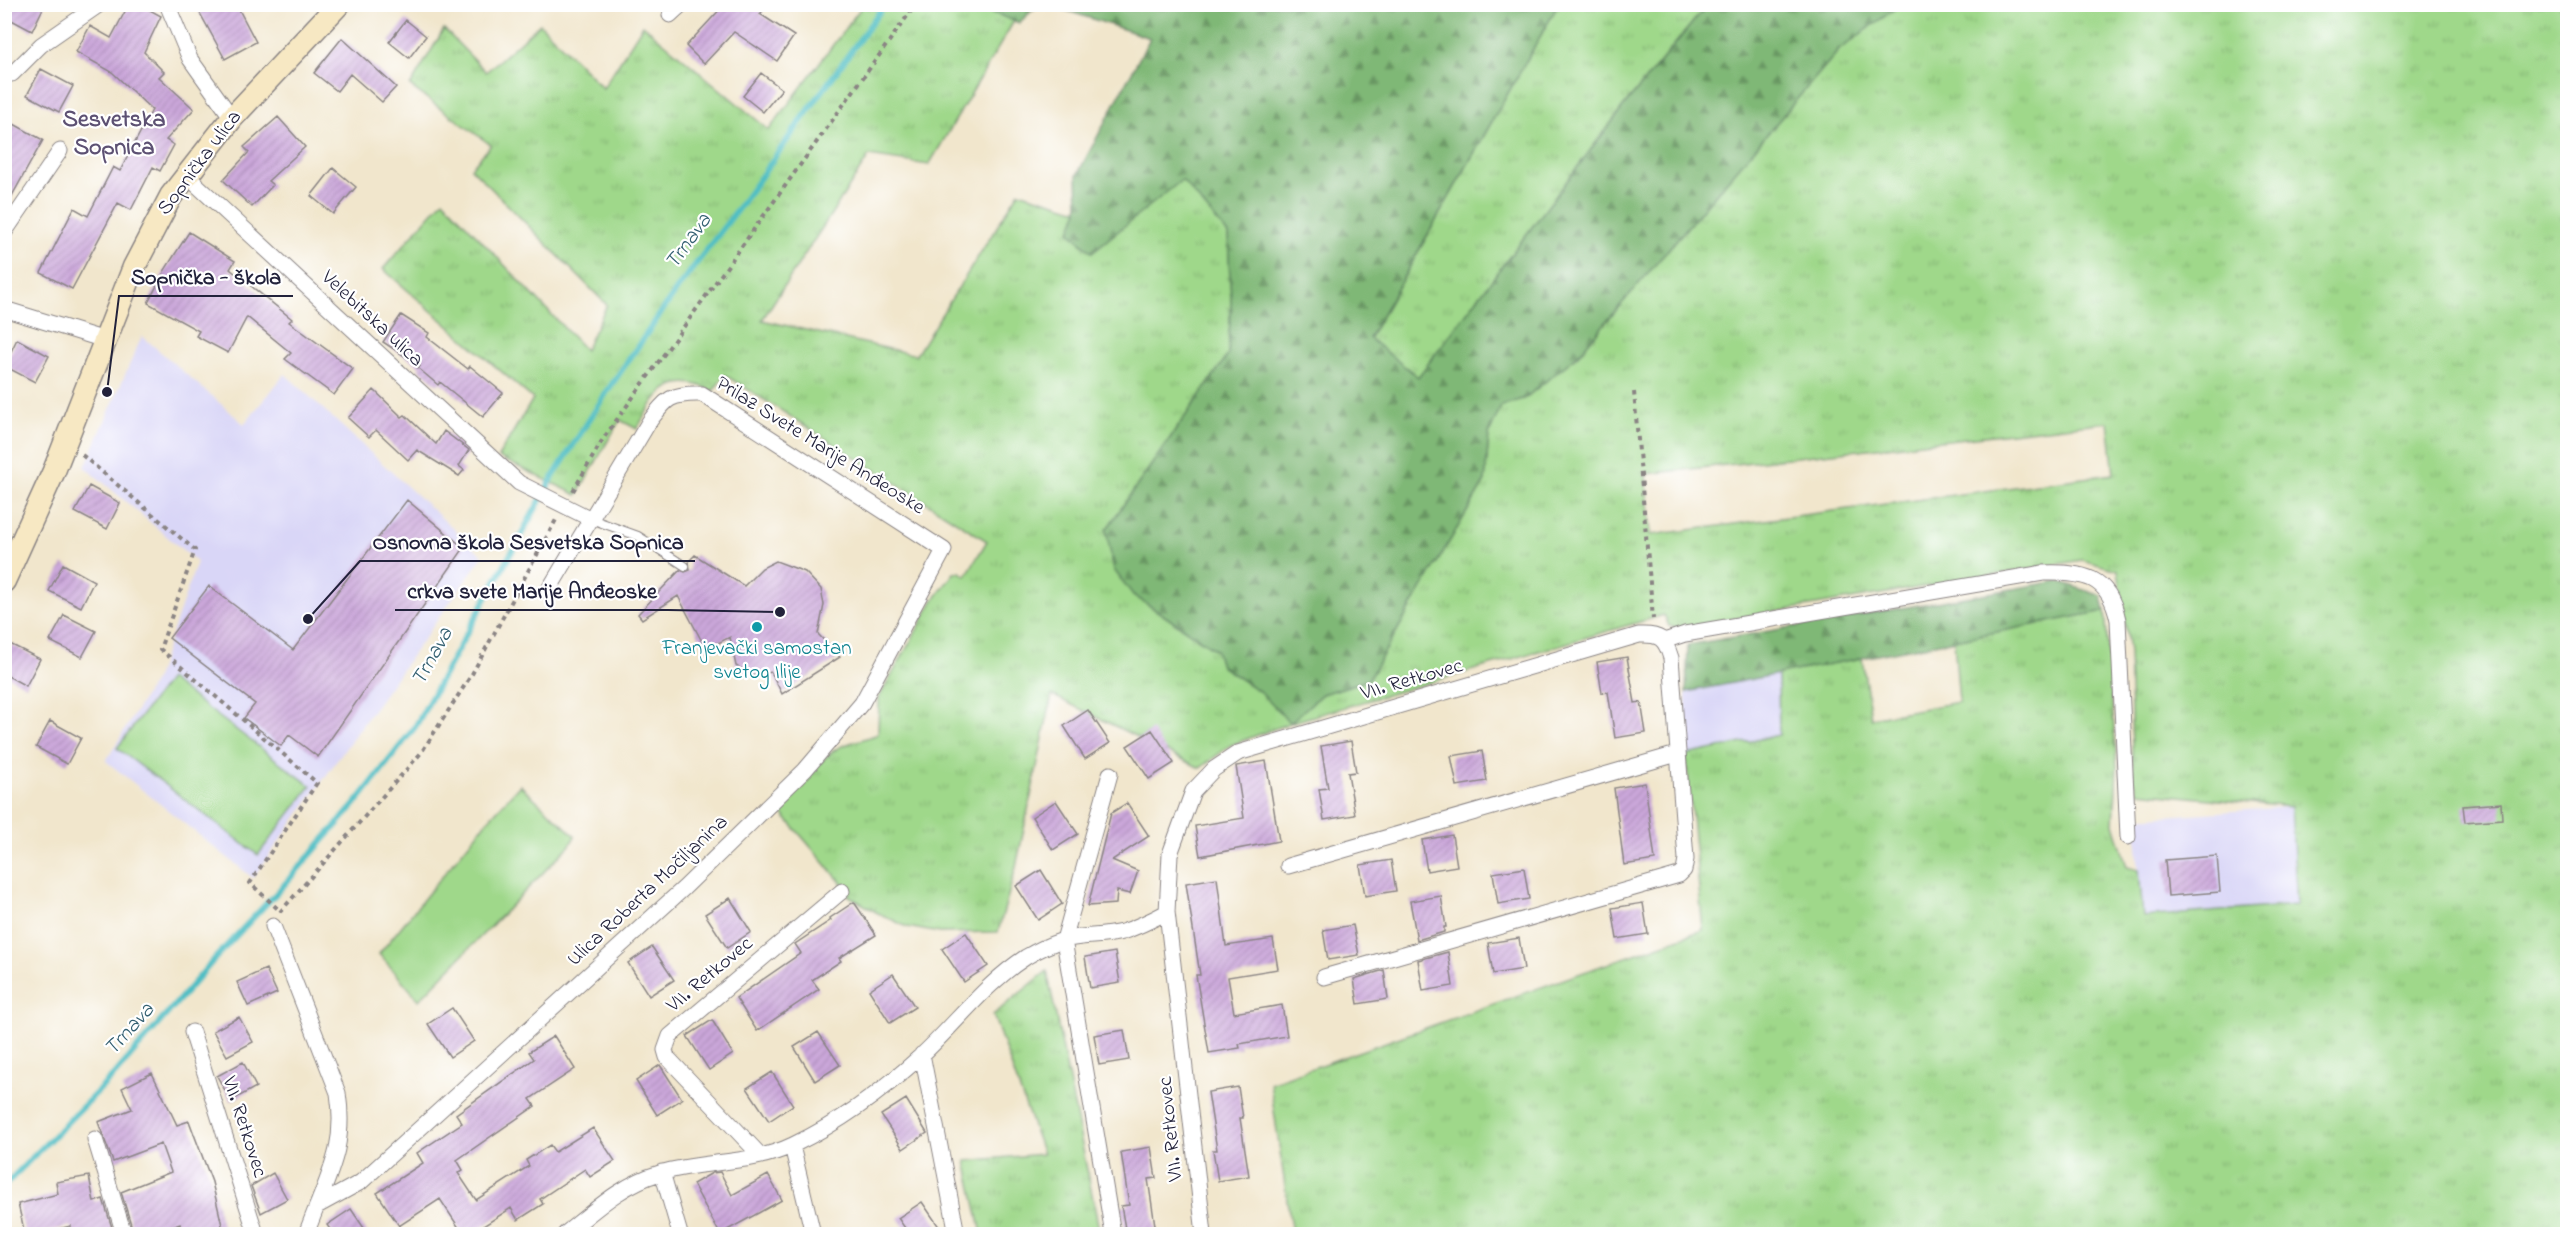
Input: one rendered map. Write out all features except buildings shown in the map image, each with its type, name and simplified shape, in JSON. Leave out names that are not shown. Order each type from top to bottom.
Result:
[{"type":"street","points":[[12,74],[41,45],[100,4]]},
{"type":"street","points":[[167,4],[190,59],[232,117]]},
{"type":"street","name":"Sopnička ulica","points":[[4,581],[54,471],[134,267],[171,196],[232,117],[339,4]]},
{"type":"street","points":[[4,232],[60,151]]},
{"type":"street","name":"Velebitska ulica","points":[[186,175],[519,483],[560,505]]},
{"type":"street","points":[[4,309],[105,340]]},
{"type":"street","name":"Prilaz Svete Marije Anđeoske","points":[[548,591],[649,422],[664,402],[682,393],[702,394],[944,550]]},
{"type":"street","points":[[560,505],[591,519]]},
{"type":"street","name":"Ulica Roberta Močiljanina","points":[[318,1206],[360,1182],[684,888],[805,770],[862,703],[944,550]]},
{"type":"street","name":"VII. Retkovec","points":[[1204,1234],[1167,912],[1170,854],[1193,791],[1214,769],[1238,753],[1639,635],[1659,638],[2043,573],[2072,573],[2093,579],[2107,589],[2115,603],[2118,620],[2128,837]]},
{"type":"street","points":[[1324,977],[1679,875],[1684,870],[1686,859],[1671,658],[1659,638]]},
{"type":"street","points":[[1288,866],[1677,754]]},
{"type":"street","points":[[1110,774],[1064,940],[1113,1234]]},
{"type":"street","name":"VII. Retkovec","points":[[760,1155],[667,1057],[666,1043],[670,1036],[842,891]]},
{"type":"street","points":[[566,1234],[623,1188],[662,1172],[760,1155],[792,1146],[848,1112],[922,1054],[971,1004],[1026,957],[1064,940],[1121,932],[1142,925],[1167,912]]},
{"type":"street","points":[[273,926],[338,1093],[342,1119],[337,1152],[306,1234]]},
{"type":"street","name":"VII. Retkovec","points":[[192,1032],[256,1234]]},
{"type":"street","points":[[922,1054],[957,1234]]},
{"type":"street","points":[[95,1139],[124,1234]]},
{"type":"street","points":[[792,1146],[813,1234]]},
{"type":"street","points":[[662,1172],[680,1234]]},
{"type":"lane","points":[[591,519],[638,536],[685,566]]},
{"type":"path","points":[[273,926],[281,911],[421,753],[472,675],[560,505],[603,439],[916,4]]},
{"type":"path","points":[[1634,392],[1659,638]]},
{"type":"path","points":[[80,454],[195,550],[160,649],[316,783],[250,883],[281,911]]},
{"type":"shaded area","points":[[142,336],[244,424],[285,374],[483,556],[253,878],[106,761],[157,676],[197,562],[85,467]]},
{"type":"shaded area","points":[[1778,674],[1780,735],[1686,755],[1686,692]]},
{"type":"shaded area","points":[[2291,807],[2297,905],[2142,917],[2135,818]]},
{"type":"green space","points":[[863,5],[974,5],[1014,21],[929,165],[869,156],[762,320],[916,355],[1019,192],[1078,210],[1070,232],[1092,252],[1182,179],[1228,234],[1231,301],[1228,355],[1106,530],[1133,595],[1216,650],[1221,666],[1259,691],[1290,722],[1322,694],[1368,680],[1485,481],[1489,434],[1501,406],[1525,398],[1577,356],[1839,50],[1900,5],[2567,5],[2567,1234],[1292,1234],[1270,1083],[1703,930],[1686,755],[1779,735],[1778,674],[1862,658],[1871,718],[1959,702],[1954,640],[2105,611],[2117,768],[2114,824],[2127,867],[2139,870],[2143,917],[2297,905],[2291,807],[2138,792],[2133,779],[2129,652],[2118,570],[2082,560],[1679,628],[1669,626],[1664,615],[1290,723],[1231,745],[1200,768],[1052,695],[1016,867],[998,932],[940,933],[907,927],[849,896],[840,881],[779,810],[831,753],[841,746],[878,734],[879,698],[933,601],[954,573],[960,572],[966,576],[987,541],[725,375],[713,391],[686,383],[666,389],[650,406],[637,429],[620,420],[577,495],[498,457],[533,399],[383,269],[443,200],[585,350],[607,305],[471,168],[491,145],[410,86],[444,29],[486,72],[540,24],[603,88],[643,25],[769,130]],"holes":[[[2108,422],[2114,474],[1651,535],[1646,474]]]},
{"type":"green space","points":[[974,5],[1038,5],[1019,23]]},
{"type":"green space","points":[[1050,5],[1558,5],[1369,338],[1418,377],[1624,106],[1707,5],[1900,5],[1839,50],[1577,356],[1525,398],[1501,406],[1489,434],[1485,481],[1368,680],[1322,694],[1290,723],[1259,691],[1221,666],[1216,650],[1133,595],[1114,570],[1106,530],[1228,355],[1231,301],[1228,234],[1182,180],[1092,252],[1070,232],[1078,210],[1077,175],[1150,38]]},
{"type":"green space","points":[[1558,5],[1707,5],[1624,106],[1418,377],[1369,339]]},
{"type":"green space","points":[[2058,581],[2102,596],[2105,611],[1686,692],[1688,645]]},
{"type":"green space","points":[[169,679],[311,786],[258,855],[117,748]]},
{"type":"green space","points":[[520,785],[575,836],[570,845],[419,1000],[379,954],[487,821]]},
{"type":"green space","points":[[1047,971],[1100,1234],[982,1234],[966,1161],[1043,1154],[993,1015]]},
{"type":"waterway","name":"Trnava","points":[[4,1186],[115,1074],[218,955],[284,885],[356,803],[415,727],[553,477],[610,387],[680,285],[885,4]]},
{"type":"place","name":"Sopnička - škola","points":[[107,392]]},
{"type":"place","name":"crkva svete Marije Anđeoske","points":[[780,612]]},
{"type":"place","name":"Osnovna škola Sesvetska Sopnica","points":[[308,619]]},
{"type":"place","name":"Franjevački samostan svetog Ilije","points":[[757,627]]},
{"type":"district","name":"Sesvetska Sopnica","points":[[114,134]]}]
